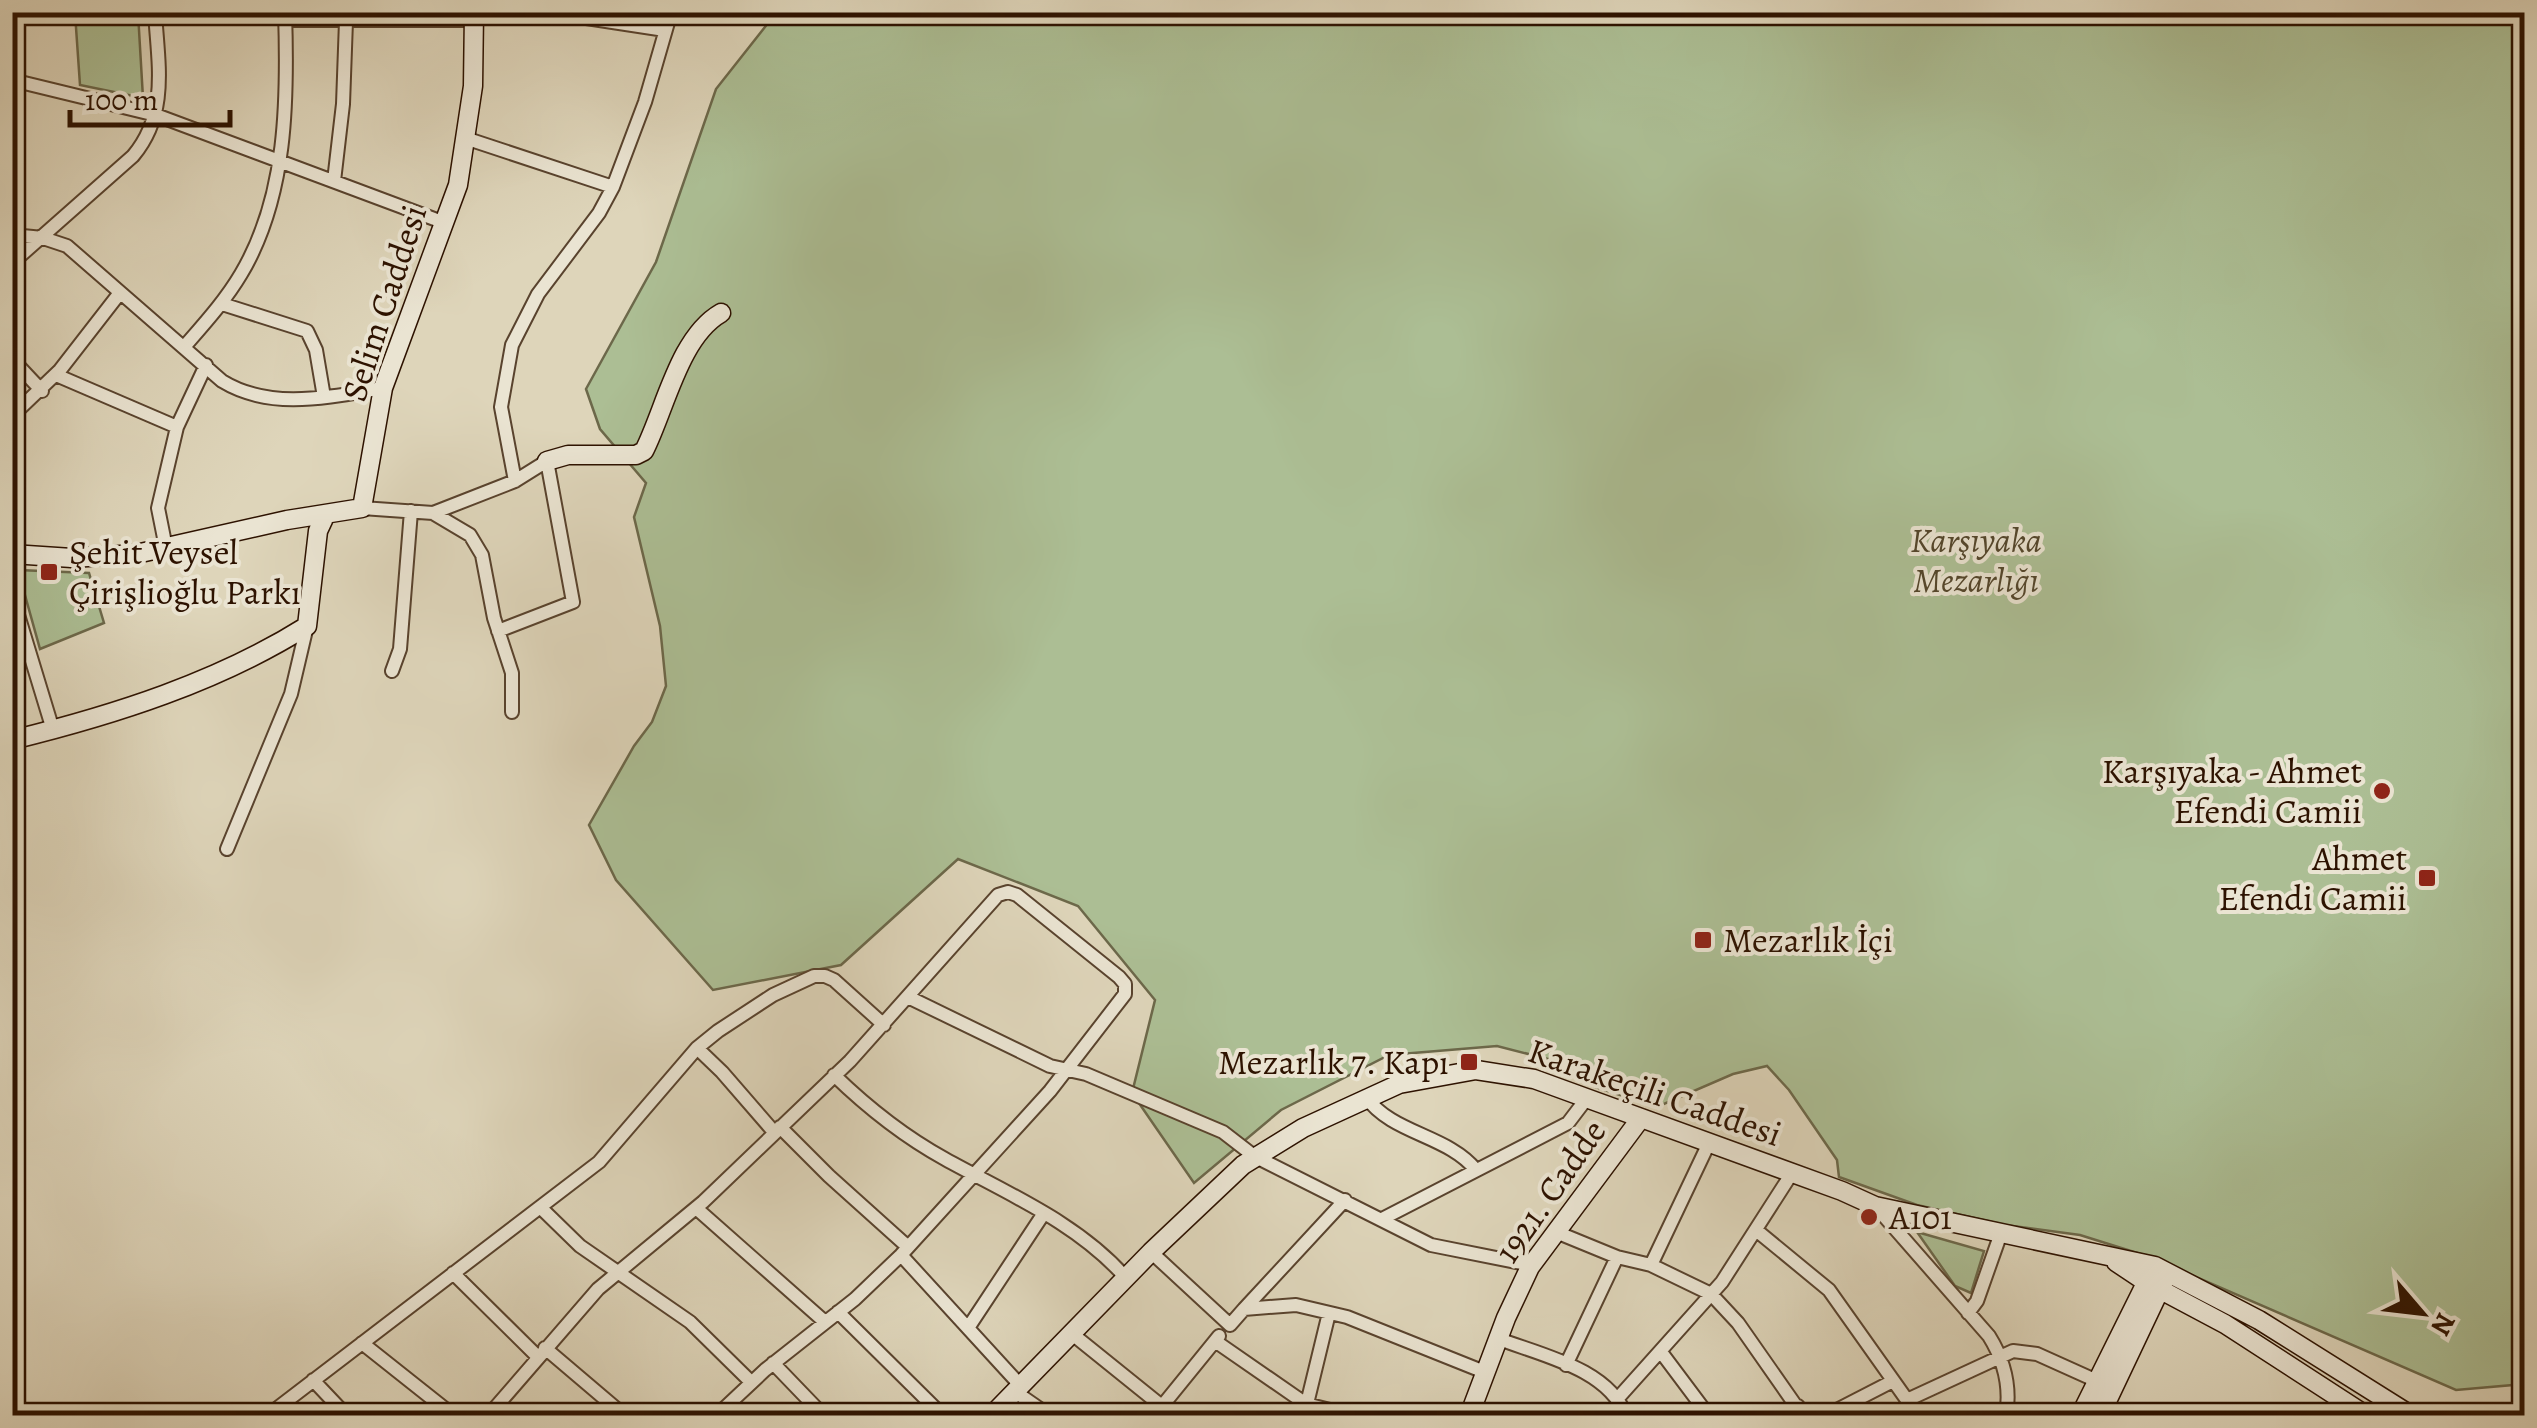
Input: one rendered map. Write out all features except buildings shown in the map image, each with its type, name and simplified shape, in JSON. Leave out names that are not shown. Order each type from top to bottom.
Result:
[{"type":"main road","name":"Selim Caddesi","points":[[362,508],[383,388],[458,185],[473,86],[474,16]]},
{"type":"main road","points":[[547,461],[568,455],[636,456],[644,451],[676,374],[709,320],[721,313]]},
{"type":"main road","points":[[12,554],[72,558],[136,554],[287,520],[362,508]]},
{"type":"main road","points":[[12,740],[152,700],[307,626],[318,531],[325,516]]},
{"type":"main road","name":"Karakeçili Caddesi","points":[[991,1416],[1151,1252],[1254,1156],[1366,1097],[1399,1084],[1476,1070],[1534,1080],[1587,1098],[1875,1206],[2110,1258],[2259,1320],[2412,1416]]},
{"type":"main road","name":"1921. Cadde","points":[[1472,1415],[1498,1339],[1531,1265],[1641,1118]]},
{"type":"main road","points":[[2080,1416],[2157,1277]]},
{"type":"main road","points":[[2100,1416],[2157,1277]]},
{"type":"main road","name":"Karakeçili Caddesi","points":[[2157,1277],[2367,1416]]},
{"type":"street","points":[[12,263],[133,156],[146,138],[156,115],[160,82],[155,12]]},
{"type":"street","points":[[547,12],[665,30]]},
{"type":"street","points":[[514,482],[501,407],[512,345],[538,294],[599,213],[613,187],[645,102],[671,12]]},
{"type":"street","points":[[184,347],[222,304],[241,274],[264,226],[275,190],[285,110],[285,16],[346,21],[474,16]]},
{"type":"street","points":[[334,181],[343,104],[346,21]]},
{"type":"street","points":[[12,80],[156,115],[445,223]]},
{"type":"street","points":[[465,138],[613,187]]},
{"type":"street","points":[[12,235],[44,238],[67,246],[222,381],[244,394],[306,400],[383,388]]},
{"type":"street","points":[[12,416],[42,391],[119,294]]},
{"type":"street","points":[[222,304],[306,331],[316,350],[324,398]]},
{"type":"street","points":[[12,359],[42,391]]},
{"type":"street","points":[[166,548],[158,508],[177,427],[206,364]]},
{"type":"street","points":[[56,375],[177,427]]},
{"type":"street","points":[[362,508],[433,513],[514,482],[547,461],[573,602],[498,631]]},
{"type":"street","points":[[392,670],[400,650],[412,512]]},
{"type":"street","points":[[433,513],[470,535],[482,555],[498,631],[512,674],[512,712]]},
{"type":"street","points":[[12,595],[17,625],[54,730]]},
{"type":"street","points":[[227,849],[290,694],[307,626]]},
{"type":"street","points":[[488,1416],[598,1289],[696,1208],[884,1025],[998,895],[1013,893],[1125,984],[1125,994],[1069,1068],[904,1251],[716,1416]]},
{"type":"street","points":[[267,1416],[599,1162],[697,1048],[740,1015],[773,995],[819,976],[834,980],[884,1025]]},
{"type":"street","points":[[908,997],[1050,1066],[1069,1068],[1223,1132],[1254,1156],[1449,1251],[1531,1265]]},
{"type":"street","points":[[697,1048],[904,1251],[1018,1388],[1050,1416]]},
{"type":"street","points":[[834,1075],[858,1099],[914,1139],[1013,1192],[1107,1256],[1126,1278]]},
{"type":"street","points":[[1366,1097],[1386,1117],[1462,1157],[1476,1170]]},
{"type":"street","points":[[1382,1218],[1568,1122],[1587,1098]]},
{"type":"street","points":[[1651,1265],[1709,1143]]},
{"type":"street","points":[[1619,1398],[1711,1294],[1792,1173]]},
{"type":"street","points":[[1158,1411],[1230,1324],[1345,1200]]},
{"type":"street","points":[[1875,1206],[1990,1336],[2006,1377],[2006,1416]]},
{"type":"street","points":[[540,1207],[580,1246],[690,1322],[751,1382]]},
{"type":"street","points":[[696,1208],[825,1322]]},
{"type":"street","points":[[968,1328],[1044,1213]]},
{"type":"street","points":[[1756,1230],[1830,1290],[1907,1400],[1908,1416]]},
{"type":"street","points":[[1556,1232],[1617,1257],[1651,1265],[1711,1294],[1738,1323],[1800,1411],[1764,1416]]},
{"type":"street","points":[[1968,1314],[1976,1302],[2000,1233]]},
{"type":"street","points":[[1151,1252],[1230,1324]]},
{"type":"street","points":[[1566,1365],[1617,1257]]},
{"type":"street","points":[[454,1273],[542,1353],[625,1416]]},
{"type":"street","points":[[1244,1309],[1296,1305],[1329,1313],[1486,1372]]},
{"type":"street","points":[[838,1312],[943,1416]]},
{"type":"street","points":[[1305,1410],[1329,1313]]},
{"type":"street","points":[[1071,1333],[1158,1411],[1174,1416]]},
{"type":"street","points":[[1498,1339],[1566,1365],[1606,1386],[1619,1398],[1626,1416]]},
{"type":"street","points":[[1215,1341],[1305,1410],[1354,1416]]},
{"type":"street","points":[[362,1343],[454,1416]]},
{"type":"street","points":[[1907,1400],[2000,1354],[2024,1350],[2097,1381]]},
{"type":"street","points":[[1661,1352],[1709,1416]]},
{"type":"street","points":[[773,1363],[824,1416]]},
{"type":"street","points":[[313,1380],[348,1416]]},
{"type":"street","points":[[1825,1416],[1893,1381]]},
{"type":"green space","points":[[75,13],[138,13],[143,98],[80,85]]},
{"type":"green space","name":"Karşıyaka Mezarlığı","points":[[776,13],[2524,13],[2524,1384],[2456,1390],[2150,1257],[2080,1235],[2005,1225],[1917,1205],[1839,1177],[1837,1160],[1789,1090],[1767,1066],[1733,1074],[1657,1107],[1595,1087],[1583,1068],[1497,1046],[1389,1055],[1281,1110],[1194,1183],[1132,1093],[1155,1000],[1078,906],[958,859],[841,965],[713,990],[616,880],[589,825],[652,722],[666,686],[660,626],[634,517],[646,483],[600,429],[586,389],[656,262],[716,89]]},
{"type":"green space","points":[[18,570],[89,573],[104,623],[40,649]]},
{"type":"green space","points":[[1917,1232],[1984,1251],[1971,1293],[1955,1286]]},
{"type":"place","name":"Şehit Veysel Çirişlioğlu Parkı","points":[[49,572]]},
{"type":"place","name":"Karşıyaka - Ahmet Efendi Camii","points":[[2382,791]]},
{"type":"place","name":"Ahmet Efendi Camii","points":[[2427,878]]},
{"type":"place","name":"Mezarlık İçi","points":[[1703,940]]},
{"type":"place","name":"Mezarlık 7. Kapı","points":[[1469,1062]]},
{"type":"place","name":"A101","points":[[1869,1217]]}]
